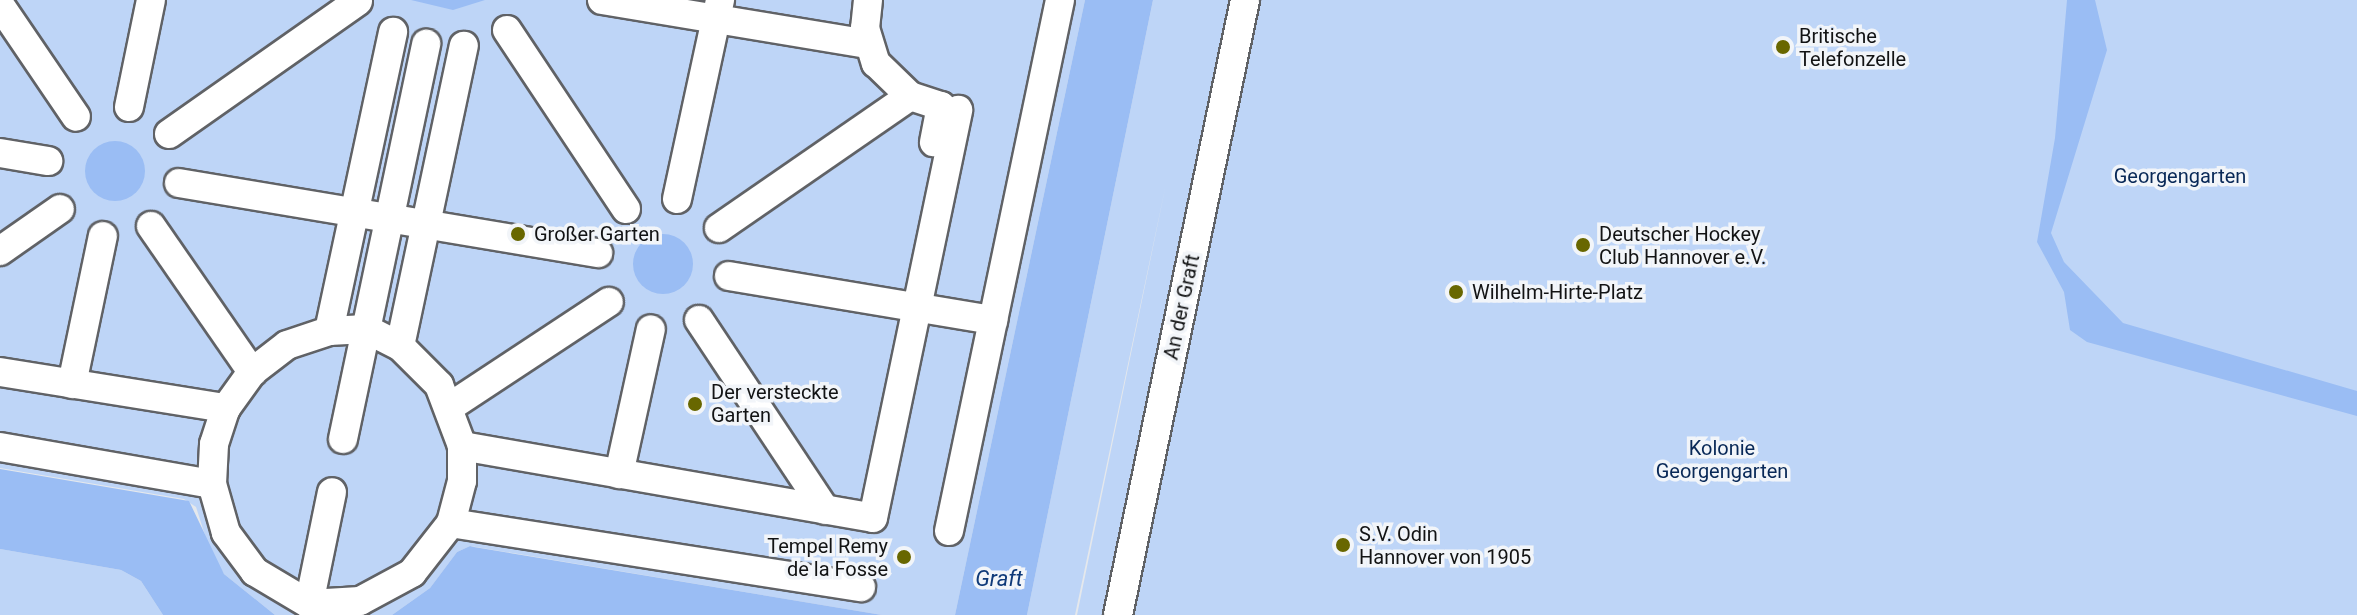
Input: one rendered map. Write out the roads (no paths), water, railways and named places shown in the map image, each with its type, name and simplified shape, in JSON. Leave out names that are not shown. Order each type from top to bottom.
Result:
[{"type":"street","points":[[129,107],[151,0]]},
{"type":"street","points":[[602,0],[718,10],[868,44]]},
{"type":"street","points":[[462,446],[873,518],[941,106],[910,96],[889,81],[868,44],[868,0]]},
{"type":"street","points":[[949,531],[1060,0]]},
{"type":"street","name":"An der Graft","points":[[1118,615],[1245,0]]},
{"type":"street","points":[[169,134],[358,1]]},
{"type":"street","points":[[0,5],[76,117]]},
{"type":"street","points":[[677,199],[718,10]]},
{"type":"street","points":[[507,30],[626,209]]},
{"type":"street","points":[[329,331],[393,32]]},
{"type":"street","points":[[343,439],[426,44]]},
{"type":"street","points":[[400,346],[464,46]]},
{"type":"street","points":[[719,228],[910,96]]},
{"type":"street","points":[[908,306],[958,110]]},
{"type":"street","points":[[0,153],[48,161]]},
{"type":"street","points":[[179,183],[353,215],[598,253]]},
{"type":"street","points":[[0,251],[60,209]]},
{"type":"street","points":[[151,226],[252,372]]},
{"type":"street","points":[[72,384],[103,236]]},
{"type":"street","points":[[729,276],[993,320]]},
{"type":"street","points":[[451,406],[609,302]]},
{"type":"street","points":[[699,320],[825,510]]},
{"type":"street","points":[[366,329],[400,346],[423,365],[451,406],[462,446],[462,481],[451,523],[433,552],[390,588],[338,605],[309,604],[278,590],[238,552],[226,533],[212,484],[214,444],[226,408],[252,372],[287,345],[329,331],[366,329]]},
{"type":"street","points":[[619,474],[651,329]]},
{"type":"street","points":[[0,372],[226,408]]},
{"type":"street","points":[[0,447],[212,484]]},
{"type":"street","points":[[309,604],[332,492]]},
{"type":"street","points":[[451,523],[861,587]]},
{"type":"water","points":[[411,0],[485,0],[453,10]]},
{"type":"water","name":"Graft","points":[[1085,0],[1153,0],[1027,615],[955,615]]},
{"type":"water","points":[[2067,0],[2095,0],[2107,50],[2051,233],[2064,262],[2123,323],[2357,391],[2357,416],[2087,342],[2070,330],[2064,292],[2037,242],[2055,138]]},
{"type":"water","points":[[115,141],[127,143],[136,150],[143,159],[143,183],[136,192],[127,199],[115,201],[103,199],[94,192],[87,183],[85,171],[87,159],[94,150],[103,143]]},
{"type":"water","points":[[663,234],[675,236],[684,243],[691,252],[691,276],[684,285],[675,292],[663,294],[651,292],[642,285],[635,276],[633,264],[635,252],[642,243],[651,236]]},
{"type":"water","points":[[0,469],[189,501],[224,574],[275,615],[163,615],[141,581],[121,570],[0,549]]},
{"type":"water","points":[[470,546],[882,615],[392,615],[430,588],[457,552]]},
{"type":"place","name":"Britische Telefonzelle","points":[[1783,47]]},
{"type":"place","name":"Großer Garten","points":[[518,234]]},
{"type":"place","name":"Deutscher Hockey Club Hannover e.V.","points":[[1583,245]]},
{"type":"place","name":"Wilhelm-Hirte-Platz","points":[[1456,292]]},
{"type":"place","name":"Der versteckte Garten","points":[[695,404]]},
{"type":"place","name":"S.V. Odin Hannover von 1905","points":[[1343,545]]},
{"type":"place","name":"Tempel Remy de la Fosse","points":[[904,557]]},
{"type":"park label","name":"Georgengarten","points":[[2180,176]]},
{"type":"park label","name":"Kolonie Georgengarten","points":[[1722,460]]}]
